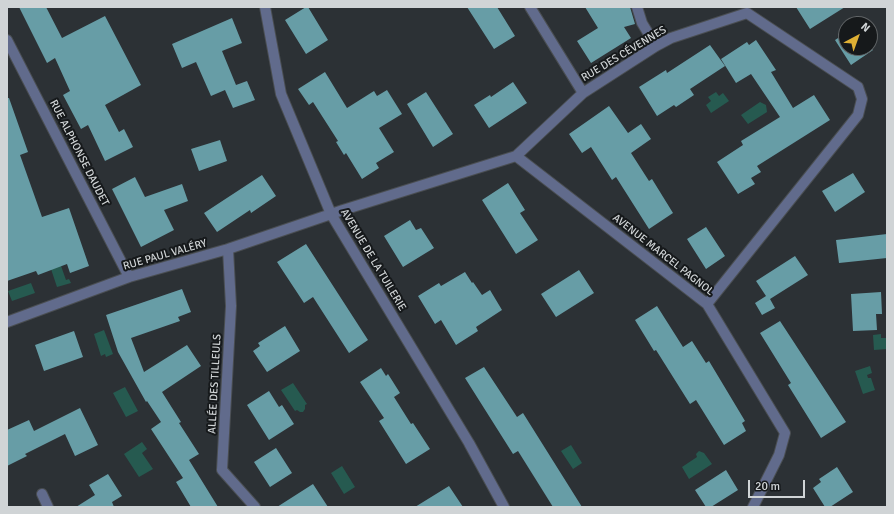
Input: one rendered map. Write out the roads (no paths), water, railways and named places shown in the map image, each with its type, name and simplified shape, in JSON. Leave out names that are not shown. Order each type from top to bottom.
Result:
[{"type":"street","name":"AVENUE DE LA TUILERIE","points":[[265,7],[281,94],[331,214],[468,443],[504,507]]},
{"type":"street","points":[[530,7],[583,92]]},
{"type":"street","points":[[637,7],[642,23],[656,46]]},
{"type":"street","name":"RUE DES CÉVENNES","points":[[331,214],[516,156],[583,92],[656,46],[671,38],[747,13],[858,87],[862,99],[858,115],[707,304]]},
{"type":"street","name":"RUE ALPHONSE DAUDET","points":[[7,40],[129,278]]},
{"type":"street","name":"AVENUE MARCEL PAGNOL","points":[[516,156],[707,304],[785,433],[779,455],[753,507]]},
{"type":"street","name":"RUE PAUL VALÉRY","points":[[7,322],[129,278],[228,249],[331,214]]},
{"type":"street","name":"ALLÉE DES TILLEULS","points":[[228,249],[231,306],[222,470],[255,507]]},
{"type":"street","points":[[42,494],[48,507]]}]
